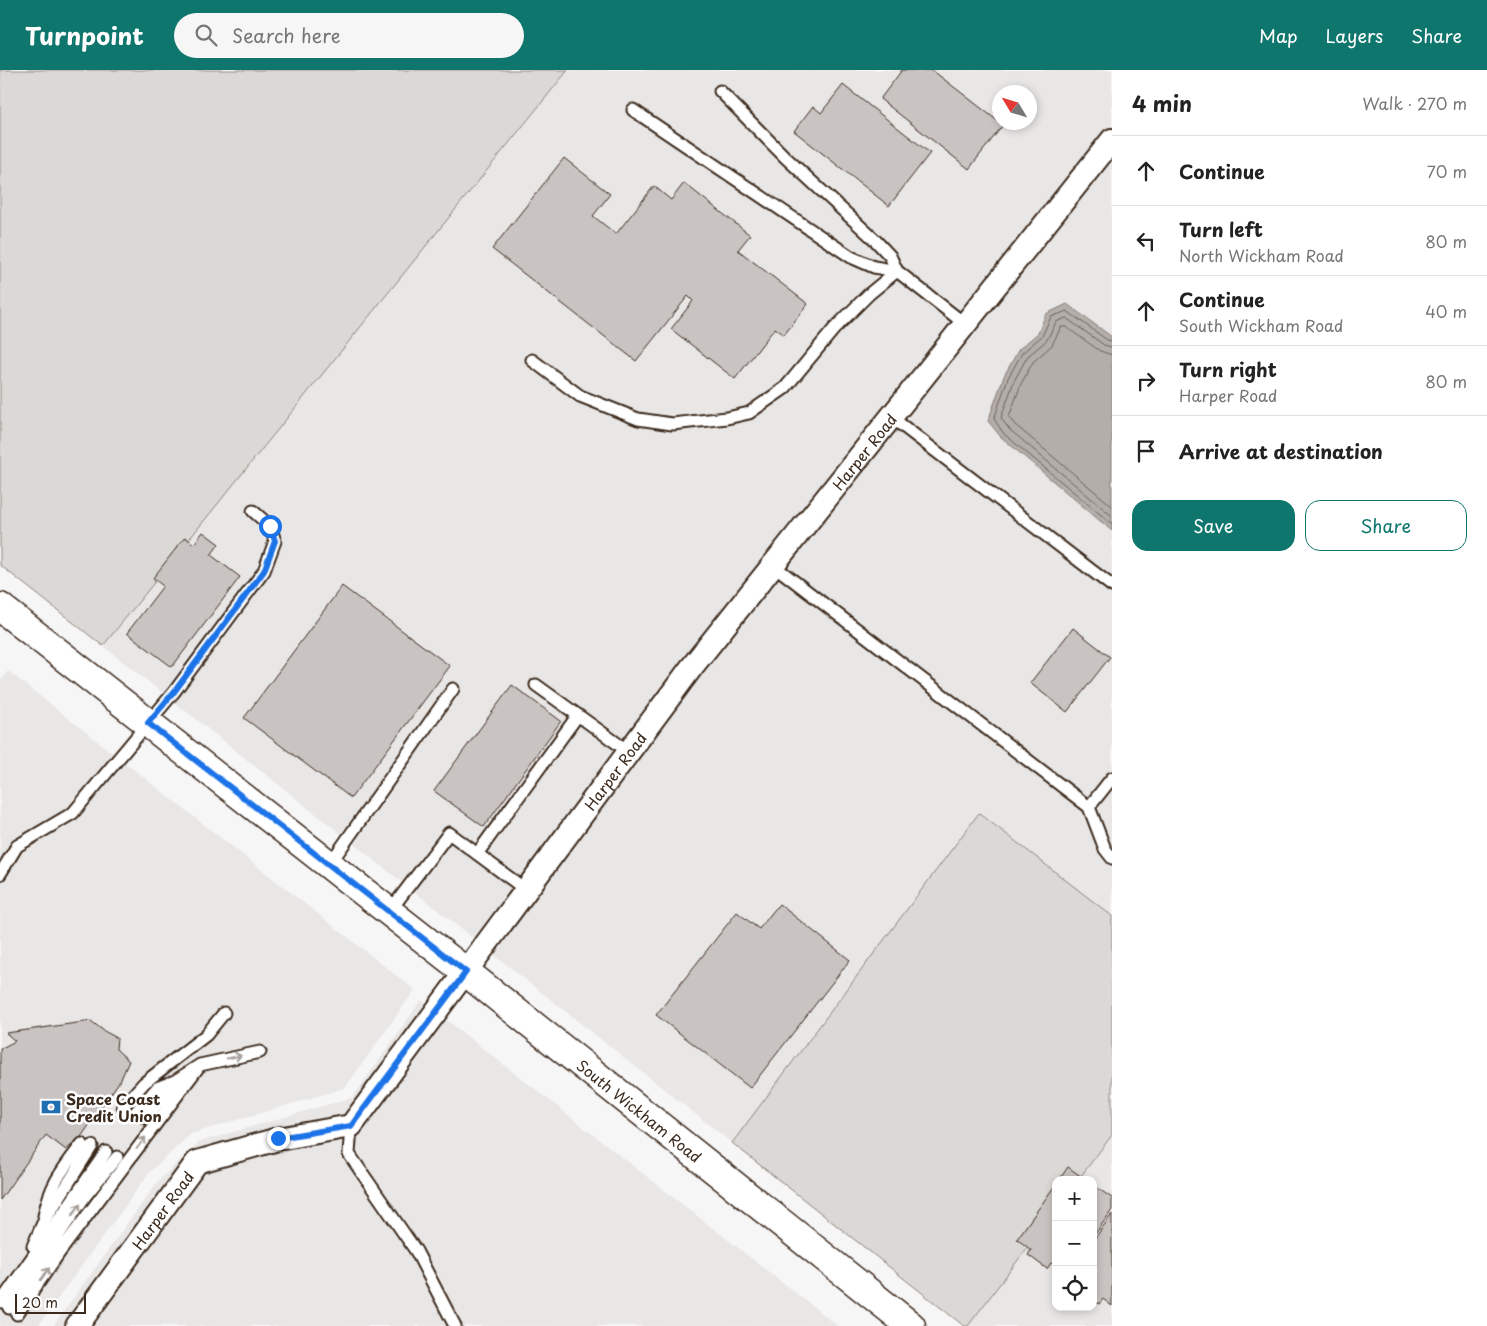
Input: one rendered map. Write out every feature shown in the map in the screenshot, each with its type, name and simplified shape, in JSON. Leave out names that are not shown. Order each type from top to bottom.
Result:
[{"type":"main road","name":"South Wickham Road","points":[[0,607],[466,972],[911,1326]]},
{"type":"street","name":"Harper Road","points":[[77,1326],[197,1162],[278,1138],[351,1126],[691,668],[1112,140]]},
{"type":"lane","points":[[720,91],[785,157],[875,240],[890,256],[897,271],[965,324]]},
{"type":"lane","points":[[633,110],[851,256],[874,267],[897,271]]},
{"type":"lane","points":[[532,360],[580,396],[638,420],[672,424],[727,418],[749,412],[785,388],[834,329],[869,294],[897,271]]},
{"type":"lane","points":[[891,417],[1112,586]]},
{"type":"lane","points":[[0,874],[17,846],[73,813],[174,692],[264,571],[275,541],[270,526],[253,511]]},
{"type":"lane","points":[[773,565],[1089,807],[1105,849],[1112,858]]},
{"type":"lane","points":[[536,684],[629,752]]},
{"type":"lane","points":[[329,865],[453,689]]},
{"type":"lane","points":[[477,854],[578,715]]},
{"type":"lane","points":[[1089,807],[1112,778]]},
{"type":"lane","points":[[389,912],[449,833],[526,890]]},
{"type":"lane","points":[[121,1102],[206,1035],[224,1013]]},
{"type":"lane","points":[[134,1114],[156,1088],[175,1080],[200,1065],[260,1052]]},
{"type":"lane","points":[[9,1308],[59,1253],[200,1065]]},
{"type":"lane","points":[[146,1118],[175,1080]]},
{"type":"lane","points":[[351,1126],[349,1154],[416,1251],[455,1326]]},
{"type":"lane","points":[[9,1308],[43,1223],[87,1145]]},
{"type":"lane","points":[[24,1268],[106,1152]]},
{"type":"lane","points":[[9,1308],[86,1195],[116,1157]]},
{"type":"shaded area","points":[[0,70],[568,70],[103,646],[0,565]]},
{"type":"shaded area","points":[[568,70],[1112,70],[1112,337],[1067,304],[1046,314],[1038,333],[1019,349],[1001,437],[1112,531],[1112,916],[979,813],[732,1143],[103,646]]},
{"type":"shaded area","points":[[8,671],[415,990],[345,1088],[191,1134],[149,1173],[38,1326],[0,1326],[0,682]]},
{"type":"shaded area","points":[[979,813],[1112,916],[1112,1135],[1081,1176],[1052,1176],[1052,1215],[968,1326],[964,1326],[732,1143]]},
{"type":"shaded area","points":[[421,1000],[838,1326],[53,1326],[158,1181],[199,1142],[353,1097]]},
{"type":"shaded area","points":[[1112,1135],[1112,1326],[968,1326],[1052,1215],[1052,1311],[1097,1311],[1097,1176],[1081,1176]]},
{"type":"water","points":[[1067,304],[1112,337],[1112,531],[1001,437],[988,421],[1004,376],[1019,349],[1038,333],[1046,314]]},
{"type":"building","points":[[902,70],[932,70],[992,116],[992,130],[999,130],[969,169],[880,99]]},
{"type":"building","points":[[843,85],[930,153],[889,206],[794,131],[813,106],[821,113]]},
{"type":"building","points":[[564,158],[610,194],[593,216],[616,234],[654,186],[671,200],[684,183],[750,235],[738,250],[808,304],[784,335],[775,328],[735,379],[671,329],[693,301],[688,296],[636,361],[492,249]]},
{"type":"building","points":[[203,532],[219,544],[211,555],[240,577],[172,667],[127,633],[163,586],[153,578],[185,537],[194,544]]},
{"type":"building","points":[[342,586],[450,666],[351,798],[244,718]]},
{"type":"building","points":[[1073,628],[1110,657],[1067,712],[1030,683]]},
{"type":"building","points":[[512,685],[561,721],[484,827],[434,791]]},
{"type":"building","points":[[779,904],[850,960],[750,1088],[656,1015],[737,912],[759,929]]},
{"type":"building","name":"Space Coast Credit Union","points":[[91,1021],[117,1038],[116,1049],[129,1061],[121,1079],[81,1137],[66,1150],[46,1135],[0,1200],[0,1049],[15,1041],[6,1033]]},
{"type":"building","points":[[1068,1167],[1080,1176],[1062,1176]]},
{"type":"building","points":[[1097,1188],[1112,1198],[1112,1210],[1097,1231]]},
{"type":"building","points":[[1052,1190],[1052,1264],[1047,1269],[1028,1255],[1031,1250],[1017,1239]]},
{"type":"building","points":[[1112,1214],[1112,1306],[1103,1299],[1099,1304],[1097,1303],[1097,1235]]},
{"type":"place","name":"Space Coast Credit Union","points":[[51,1107]]},
{"type":"route","points":[[270,526],[275,541],[264,571],[174,692],[148,723],[466,972],[351,1126],[278,1138]]}]
